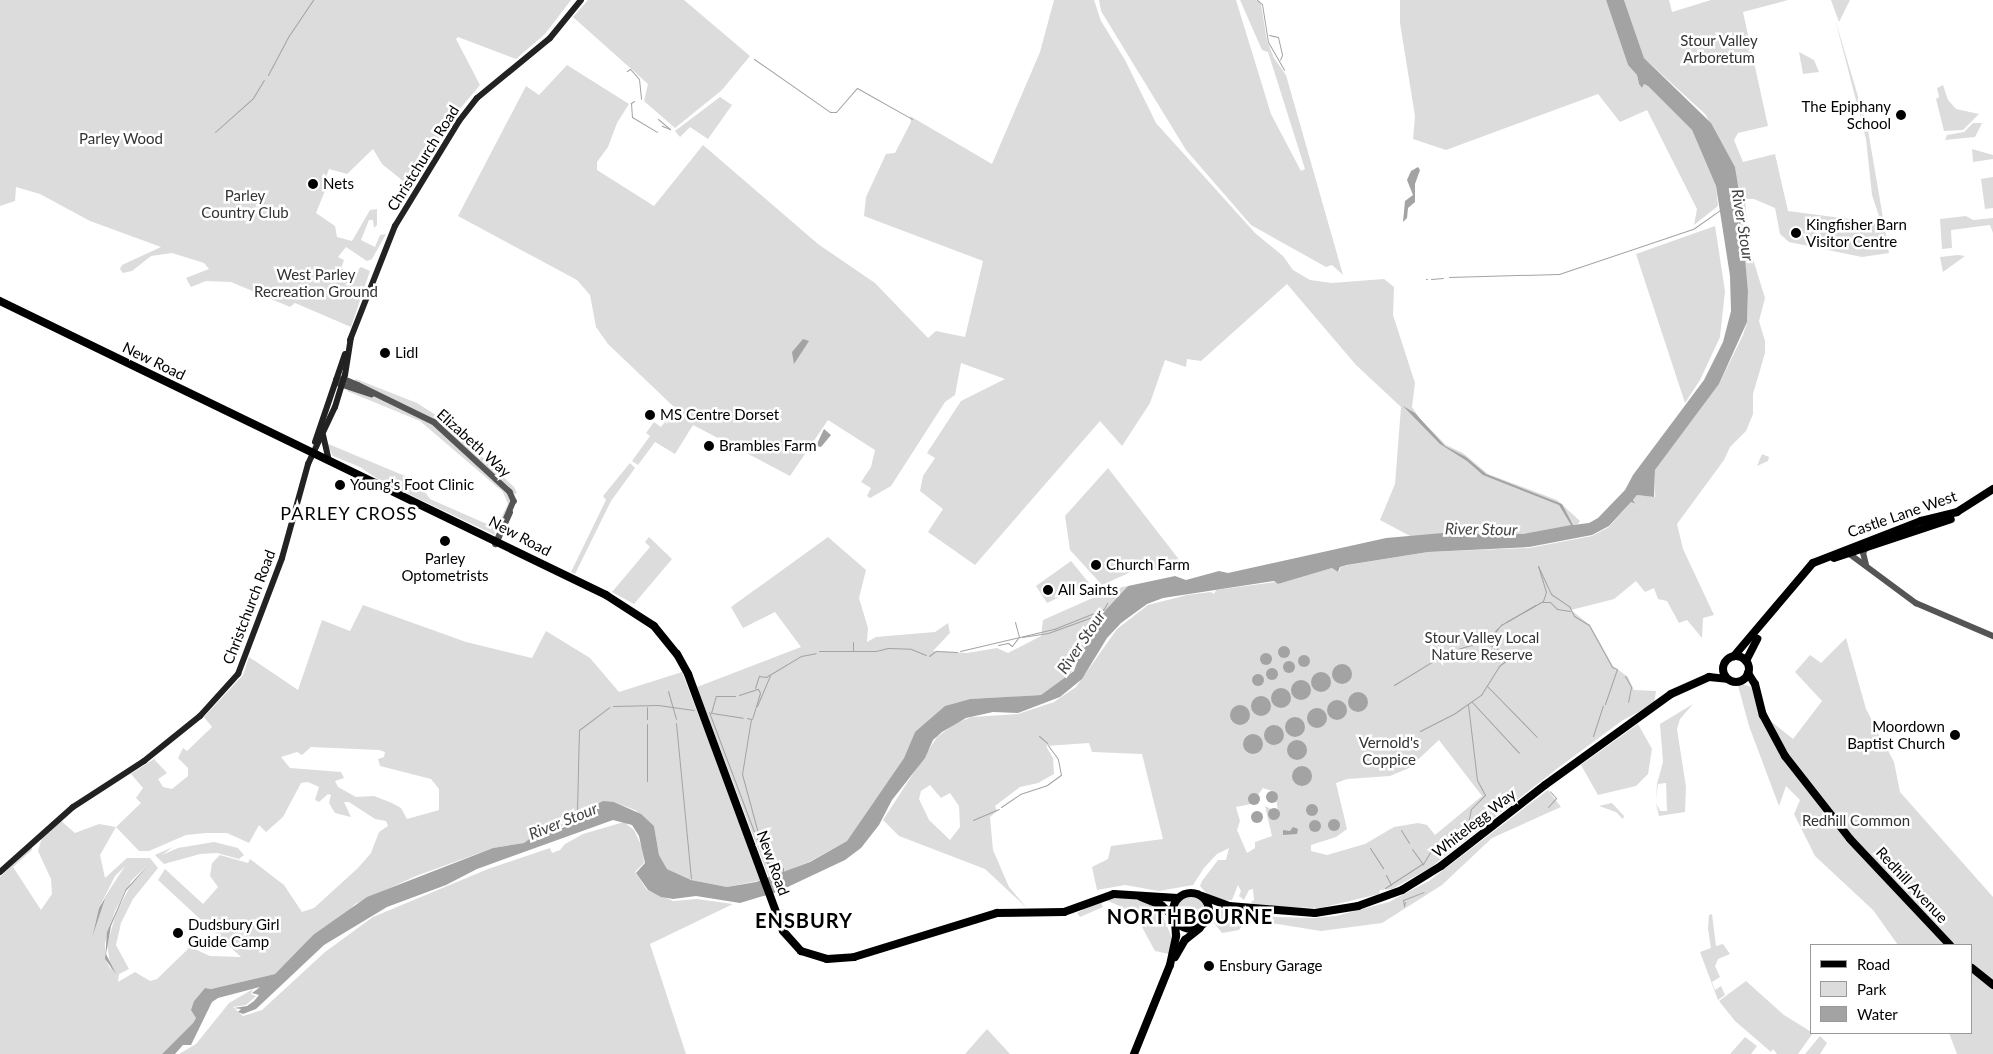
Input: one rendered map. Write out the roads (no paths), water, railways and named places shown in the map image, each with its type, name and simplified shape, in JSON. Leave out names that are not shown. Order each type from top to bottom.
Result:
[{"type":"main road","name":"Christchurch Road","points":[[0,872],[73,807],[167,743],[224,692],[238,674],[282,558],[306,471],[350,338],[395,226],[459,121],[477,98],[550,38],[581,0]]},
{"type":"main road","name":"New Road","points":[[0,301],[312,454],[498,541],[632,609],[654,626],[673,649],[688,674],[783,931],[792,944],[809,954],[827,959],[854,958],[974,918],[997,913],[1064,912],[1100,896],[1135,895],[1178,898]]},
{"type":"main road","name":"Christchurch Road","points":[[312,454],[343,382],[350,338]]},
{"type":"main road","points":[[323,431],[329,461]]},
{"type":"main road","name":"New Road","points":[[312,454],[320,460],[394,492]]},
{"type":"main road","points":[[306,471],[312,463],[320,460]]},
{"type":"main road","name":"Castle Lane West","points":[[1846,551],[1952,518],[1993,491]]},
{"type":"main road","name":"Castle Lane West","points":[[1846,551],[1921,521],[1957,512],[1993,491]]},
{"type":"main road","points":[[1727,679],[1723,666],[1750,642],[1802,573],[1813,563],[1846,551]]},
{"type":"main road","points":[[1740,681],[1748,673],[1746,661],[1753,645],[1802,579],[1813,569],[1846,551]]},
{"type":"main road","points":[[1734,656],[1746,661]]},
{"type":"main road","name":"Whitelegg Way","points":[[1202,896],[1229,906],[1314,913],[1358,906],[1402,890],[1441,866],[1671,694],[1709,677],[1723,666]]},
{"type":"main road","name":"Redhill Avenue","points":[[1748,673],[1758,695],[1763,715],[1785,756],[1850,839],[1949,944]]},
{"type":"main road","points":[[1709,677],[1740,681],[1758,695]]},
{"type":"main road","points":[[1134,1054],[1170,965],[1176,936],[1174,907],[1178,898],[1192,893],[1202,896],[1208,904],[1209,914],[1186,940],[1170,965]]},
{"type":"main road","name":"New Road","points":[[1135,895],[1161,905],[1175,918]]},
{"type":"main road","name":"Whitelegg Way","points":[[1209,914],[1229,906]]},
{"type":"main road","points":[[1175,918],[1188,929],[1200,926]]},
{"type":"main road","points":[[1973,969],[1993,985]]},
{"type":"street","points":[[336,380],[343,382]]},
{"type":"street","name":"Elizabeth Way","points":[[343,382],[410,407],[434,422],[510,492],[514,501],[498,541]]},
{"type":"street","points":[[1866,566],[1863,553],[1867,546]]},
{"type":"street","points":[[1846,551],[1916,603],[1993,636]]},
{"type":"water","points":[[1606,0],[1624,0],[1644,58],[1711,123],[1735,167],[1739,192],[1748,291],[1747,322],[1719,384],[1655,470],[1654,497],[1637,495],[1633,500],[1635,504],[1631,502],[1609,526],[1592,535],[1529,547],[1428,552],[1347,565],[1340,567],[1338,572],[1332,568],[1278,584],[1274,581],[1163,598],[1147,604],[1121,623],[1107,638],[1082,679],[1060,697],[1018,713],[993,712],[966,718],[942,732],[933,740],[925,758],[892,800],[879,825],[861,848],[845,860],[777,892],[740,903],[696,896],[673,899],[661,897],[648,890],[636,873],[645,863],[639,836],[632,825],[613,820],[477,869],[446,885],[387,907],[324,945],[256,1009],[243,1014],[238,1012],[241,1009],[234,1008],[247,1006],[254,1001],[259,995],[252,993],[260,987],[218,998],[212,1002],[191,1045],[183,1045],[175,1054],[162,1054],[193,1023],[196,1018],[191,1010],[194,1001],[205,988],[211,989],[275,974],[313,935],[367,897],[493,848],[524,843],[532,837],[558,830],[582,819],[590,808],[603,801],[614,802],[641,814],[654,826],[659,855],[667,869],[691,880],[727,887],[756,882],[810,862],[847,841],[904,758],[915,732],[945,706],[970,699],[1041,695],[1074,671],[1080,654],[1096,633],[1103,613],[1128,586],[1175,576],[1186,580],[1219,571],[1228,573],[1386,538],[1443,533],[1523,534],[1571,525],[1559,505],[1483,475],[1467,461],[1440,444],[1403,406],[1415,413],[1445,446],[1466,457],[1486,474],[1562,504],[1573,525],[1589,523],[1598,518],[1625,490],[1633,475],[1704,380],[1723,342],[1731,311],[1730,276],[1716,186],[1692,130],[1648,86],[1644,84],[1642,88],[1639,84],[1637,75],[1628,65]]},
{"type":"water","points":[[1418,167],[1420,170],[1415,184],[1415,202],[1408,208],[1407,218],[1403,222],[1405,201],[1413,195],[1407,180],[1411,171]]},
{"type":"water","points":[[803,339],[809,341],[794,364],[792,352]]},
{"type":"water","points":[[824,429],[831,435],[821,447],[816,446]]},
{"type":"water","points":[[1282,646],[1286,646],[1290,652],[1286,658],[1282,658],[1278,654],[1278,650]]},
{"type":"water","points":[[1264,653],[1268,653],[1272,659],[1268,665],[1264,665],[1260,661],[1260,657]]},
{"type":"water","points":[[1302,655],[1306,655],[1310,661],[1306,667],[1302,667],[1298,663],[1298,659]]},
{"type":"water","points":[[1287,661],[1291,661],[1295,667],[1291,673],[1287,673],[1283,669],[1283,665]]},
{"type":"water","points":[[1342,664],[1349,667],[1352,674],[1349,681],[1342,684],[1335,681],[1332,674],[1335,667]]},
{"type":"water","points":[[1270,668],[1274,668],[1278,674],[1274,680],[1270,680],[1266,676],[1266,672]]},
{"type":"water","points":[[1321,672],[1328,675],[1331,682],[1328,689],[1321,692],[1314,689],[1311,682],[1314,675]]},
{"type":"water","points":[[1256,674],[1260,674],[1264,680],[1260,686],[1256,686],[1252,682],[1252,678]]},
{"type":"water","points":[[1301,680],[1308,683],[1311,690],[1308,697],[1301,700],[1294,697],[1291,690],[1294,683]]},
{"type":"water","points":[[1281,688],[1288,691],[1291,698],[1288,705],[1281,708],[1274,705],[1271,698],[1274,691]]},
{"type":"water","points":[[1358,692],[1365,695],[1368,702],[1365,709],[1358,712],[1351,709],[1348,702],[1351,695]]},
{"type":"water","points":[[1261,696],[1268,699],[1271,706],[1268,713],[1261,716],[1254,713],[1251,706],[1254,699]]},
{"type":"water","points":[[1337,700],[1344,703],[1347,710],[1344,717],[1337,720],[1330,717],[1327,710],[1330,703]]},
{"type":"water","points":[[1240,705],[1247,708],[1250,715],[1247,722],[1240,725],[1233,722],[1230,715],[1233,708]]},
{"type":"water","points":[[1317,708],[1324,711],[1327,718],[1324,725],[1317,728],[1310,725],[1307,718],[1310,711]]},
{"type":"water","points":[[1295,717],[1302,720],[1305,727],[1302,734],[1295,737],[1288,734],[1285,727],[1288,720]]},
{"type":"water","points":[[1274,725],[1281,728],[1284,735],[1281,742],[1274,745],[1267,742],[1264,735],[1267,728]]},
{"type":"water","points":[[1253,734],[1260,737],[1263,744],[1260,751],[1253,754],[1246,751],[1243,744],[1246,737]]},
{"type":"water","points":[[1297,740],[1304,743],[1307,750],[1304,757],[1297,760],[1290,757],[1287,750],[1290,743]]},
{"type":"water","points":[[1302,766],[1309,769],[1312,776],[1309,783],[1302,786],[1295,783],[1292,776],[1295,769]]},
{"type":"water","points":[[1270,791],[1274,791],[1278,797],[1274,803],[1270,803],[1266,799],[1266,795]]},
{"type":"water","points":[[1252,793],[1256,793],[1260,799],[1256,805],[1252,805],[1248,801],[1248,797]]},
{"type":"water","points":[[1310,804],[1314,804],[1318,810],[1314,816],[1310,816],[1306,812],[1306,808]]},
{"type":"water","points":[[1272,808],[1276,808],[1280,814],[1276,820],[1272,820],[1268,816],[1268,812]]},
{"type":"water","points":[[1255,811],[1259,811],[1263,817],[1259,823],[1255,823],[1251,819],[1251,815]]},
{"type":"water","points":[[1332,819],[1336,819],[1340,825],[1336,831],[1332,831],[1328,827],[1328,823]]},
{"type":"water","points":[[1313,820],[1317,820],[1321,826],[1317,832],[1313,832],[1309,828],[1309,824]]},
{"type":"water","points":[[1293,827],[1298,829],[1297,834],[1283,835],[1283,830],[1290,831]]},
{"type":"water","points":[[151,862],[126,891],[111,926],[106,954],[116,974],[105,959],[107,932],[126,889]]},
{"type":"water","points":[[125,865],[105,899],[92,938],[99,908]]},
{"type":"waterway","points":[[268,75],[288,37],[313,0]]},
{"type":"waterway","points":[[1257,0],[1262,4],[1268,42],[1284,70]]},
{"type":"waterway","points":[[1269,35],[1278,37],[1282,55],[1280,60]]},
{"type":"waterway","points":[[754,59],[830,112],[836,112],[857,88],[912,119]]},
{"type":"waterway","points":[[627,71],[630,69],[639,79],[641,99]]},
{"type":"waterway","points":[[215,132],[253,98],[264,80]]},
{"type":"waterway","points":[[634,101],[631,103],[632,117],[657,132]]},
{"type":"waterway","points":[[658,119],[670,129],[662,126]]},
{"type":"waterway","points":[[1449,277],[1559,274],[1693,229],[1719,211]]},
{"type":"waterway","points":[[1431,279],[1443,278]]},
{"type":"waterway","points":[[1394,685],[1448,652],[1487,640],[1501,625],[1543,601],[1546,592],[1538,566],[1551,594],[1569,606],[1574,616],[1589,625],[1612,667],[1617,669],[1605,704]]},
{"type":"waterway","points":[[1543,602],[1550,602],[1557,609],[1570,611]]},
{"type":"waterway","name":"River Stour","points":[[960,651],[1054,629],[1104,609],[1107,603]]},
{"type":"waterway","points":[[1506,622],[1535,605]]},
{"type":"waterway","name":"River Stour","points":[[1022,637],[1048,633],[1092,617],[1104,609]]},
{"type":"waterway","points":[[1015,622],[1019,637]]},
{"type":"waterway","points":[[1420,731],[1455,713],[1481,695],[1499,666],[1507,660],[1490,640],[1498,628]]},
{"type":"waterway","points":[[998,645],[1008,643],[1012,646],[1018,638]]},
{"type":"waterway","points":[[1487,640],[1504,662]]},
{"type":"waterway","points":[[853,642],[853,651]]},
{"type":"waterway","points":[[819,651],[876,651],[888,648],[911,649],[926,655]]},
{"type":"waterway","points":[[929,656],[936,651],[957,652]]},
{"type":"waterway","points":[[755,688],[759,676],[766,677],[801,656],[816,653]]},
{"type":"waterway","points":[[757,706],[770,676]]},
{"type":"waterway","points":[[1625,676],[1631,687],[1628,702]]},
{"type":"waterway","points":[[1487,686],[1537,737]]},
{"type":"waterway","points":[[739,695],[758,689],[760,693],[752,719]]},
{"type":"waterway","points":[[668,691],[676,719]]},
{"type":"waterway","points":[[711,713],[716,696],[735,696]]},
{"type":"waterway","points":[[1472,702],[1519,753]]},
{"type":"waterway","points":[[613,706],[658,705],[694,710]]},
{"type":"waterway","points":[[1412,849],[1423,864],[1432,849],[1468,824],[1471,809],[1485,795],[1477,780],[1468,705]]},
{"type":"waterway","points":[[1593,736],[1603,706]]},
{"type":"waterway","name":"River Stour","points":[[577,811],[579,730],[609,707]]},
{"type":"waterway","points":[[647,707],[647,719]]},
{"type":"waterway","points":[[709,712],[763,856],[771,870],[781,873]]},
{"type":"waterway","points":[[712,713],[743,718]]},
{"type":"waterway","points":[[747,718],[751,719],[742,774],[764,855],[770,866],[783,868],[783,871]]},
{"type":"waterway","points":[[676,723],[691,878]]},
{"type":"waterway","points":[[647,724],[647,781]]},
{"type":"waterway","points":[[1039,736],[1047,743]]},
{"type":"waterway","points":[[1001,807],[1020,794],[1047,785],[1061,775],[1058,759],[1048,745]]},
{"type":"waterway","points":[[1548,807],[1556,798],[1550,791]]},
{"type":"waterway","points":[[973,820],[999,809]]},
{"type":"waterway","points":[[1401,830],[1409,843]]},
{"type":"waterway","points":[[1370,848],[1383,868]]},
{"type":"waterway","points":[[1385,888],[1422,864]]},
{"type":"waterway","points":[[1386,875],[1391,885]]},
{"type":"waterway","points":[[1405,902],[1404,906],[1403,900],[1424,892]]},
{"type":"place","name":"The Epiphany School","points":[[1901,115]]},
{"type":"place","name":"Nets","points":[[313,184]]},
{"type":"place","name":"Kingfisher Barn Visitor Centre","points":[[1796,233]]},
{"type":"place","name":"Lidl","points":[[385,353]]},
{"type":"place","name":"MS Centre Dorset","points":[[650,415]]},
{"type":"place","name":"Brambles Farm","points":[[709,446]]},
{"type":"place","name":"Young's Foot Clinic","points":[[340,485]]},
{"type":"place","name":"Parley Optometrists","points":[[445,541]]},
{"type":"place","name":"Church Farm","points":[[1096,565]]},
{"type":"place","name":"All Saints","points":[[1048,590]]},
{"type":"place","name":"Moordown Baptist Church","points":[[1955,735]]},
{"type":"place","name":"Dudsbury Girl Guide Camp","points":[[178,933]]},
{"type":"place","name":"Ensbury Garage","points":[[1209,966]]},
{"type":"district","name":"PARLEY CROSS","points":[[349,513]]},
{"type":"district","name":"NORTHBOURNE","points":[[1190,916]]},
{"type":"district","name":"ENSBURY","points":[[804,920]]},
{"type":"park label","name":"Stour Valley Arboretum","points":[[1719,48]]},
{"type":"park label","name":"Parley Wood","points":[[121,139]]},
{"type":"park label","name":"Parley Country Club","points":[[245,204]]},
{"type":"park label","name":"West Parley Recreation Ground","points":[[316,282]]},
{"type":"park label","name":"Stour Valley Local Nature Reserve","points":[[1482,646]]},
{"type":"park label","name":"Vernold's Coppice","points":[[1389,750]]},
{"type":"park label","name":"Redhill Common","points":[[1856,821]]}]
